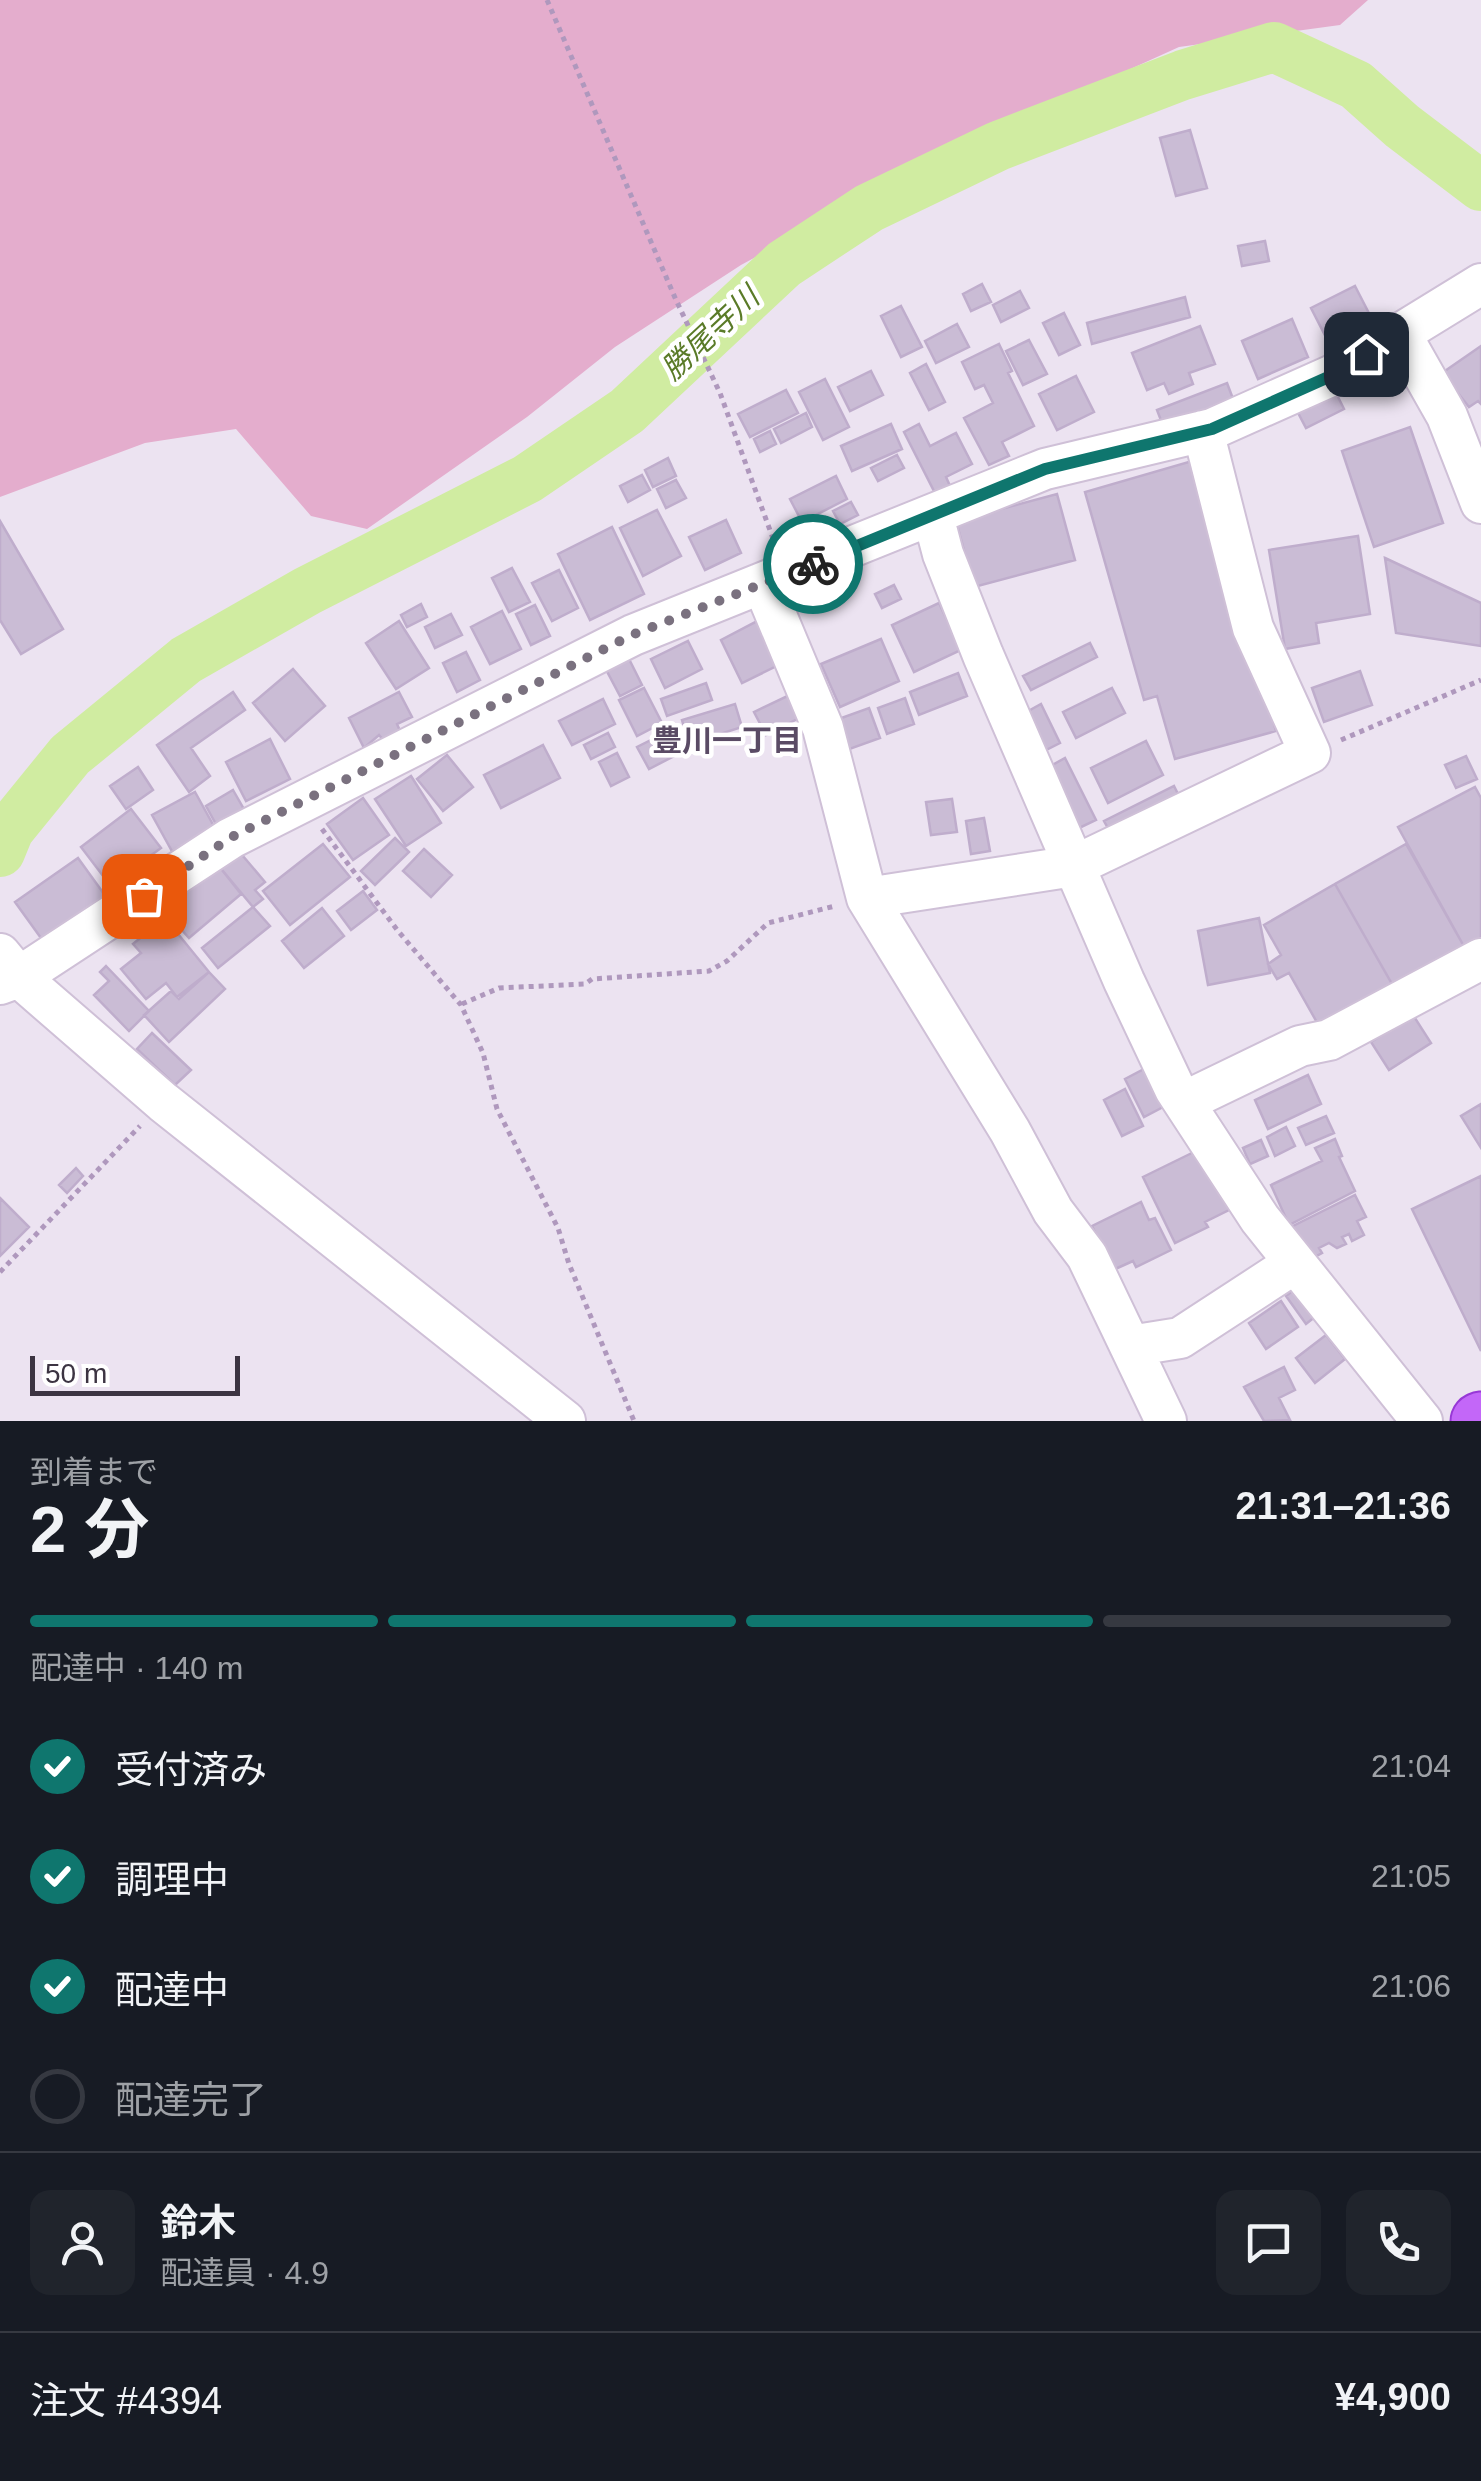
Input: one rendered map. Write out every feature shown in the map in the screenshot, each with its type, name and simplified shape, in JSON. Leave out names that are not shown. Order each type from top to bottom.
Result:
[{"type":"street","points":[[565,1421],[163,1102],[5,968],[230,838],[632,635],[1045,469],[1203,431],[1333,375],[1481,284]]},
{"type":"street","points":[[1400,334],[1447,416],[1481,503]]},
{"type":"street","points":[[867,898],[1074,866],[1310,753],[1254,628],[1203,431]]},
{"type":"street","points":[[934,516],[943,554],[983,655],[1124,981],[1184,1102],[1260,1219],[1422,1421]]},
{"type":"street","points":[[774,579],[823,728],[867,898],[1010,1131],[1053,1211],[1087,1256],[1166,1421]]},
{"type":"street","points":[[1184,1102],[1300,1046],[1329,1040],[1481,960]]},
{"type":"street","points":[[1130,1346],[1180,1338],[1295,1263]]},
{"type":"path","points":[[547,0],[720,393],[774,579]]},
{"type":"path","points":[[1310,753],[1481,680]]},
{"type":"path","points":[[303,802],[398,931],[461,1004],[483,1053],[498,1108],[558,1228],[634,1421]]},
{"type":"path","points":[[461,1004],[500,988],[710,971],[727,961],[768,922],[867,898]]},
{"type":"path","points":[[0,1272],[163,1102]]},
{"type":"shaded area","points":[[0,0],[1368,0],[1340,25],[1179,47],[961,146],[741,265],[615,347],[527,417],[367,529],[311,516],[236,429],[145,443],[0,497]]},
{"type":"building","points":[[1190,130],[1207,188],[1176,196],[1160,138]]},
{"type":"building","points":[[1265,241],[1269,261],[1242,266],[1238,246]]},
{"type":"building","points":[[982,284],[991,302],[971,311],[963,294]]},
{"type":"building","points":[[1355,286],[1376,327],[1332,349],[1311,308]]},
{"type":"building","points":[[1020,291],[1029,308],[1001,322],[993,305]]},
{"type":"building","points":[[1185,297],[1190,317],[1092,344],[1087,323]]},
{"type":"building","points":[[901,306],[922,347],[901,357],[881,316]]},
{"type":"building","points":[[1064,313],[1080,345],[1059,355],[1043,323]]},
{"type":"building","points":[[1292,319],[1308,357],[1258,379],[1242,341]]},
{"type":"building","points":[[957,324],[969,347],[936,363],[925,341]]},
{"type":"building","points":[[1200,326],[1215,364],[1189,373],[1193,384],[1169,394],[1164,383],[1147,390],[1132,353]]},
{"type":"building","points":[[1029,340],[1047,374],[1023,385],[1006,351]]},
{"type":"building","points":[[999,344],[1012,371],[1008,373],[1034,426],[1002,442],[1009,456],[989,465],[964,418],[993,403],[984,385],[975,389],[962,362]]},
{"type":"building","points":[[1481,346],[1481,404],[1478,401],[1469,407],[1442,373]]},
{"type":"building","points":[[926,364],[945,402],[929,410],[910,373]]},
{"type":"building","points":[[871,371],[883,395],[850,411],[838,387]]},
{"type":"building","points":[[1076,376],[1094,412],[1057,430],[1039,394]]},
{"type":"building","points":[[825,379],[849,427],[823,440],[799,392]]},
{"type":"building","points":[[1227,383],[1235,404],[1165,431],[1157,410]]},
{"type":"building","points":[[1333,387],[1344,409],[1306,428],[1295,407]]},
{"type":"building","points":[[786,390],[798,413],[750,437],[738,414]]},
{"type":"building","points":[[806,413],[812,427],[781,443],[774,429]]},
{"type":"building","points":[[891,424],[902,449],[852,471],[841,446]]},
{"type":"building","points":[[919,424],[930,446],[956,433],[972,464],[946,477],[950,486],[935,493],[904,432]]},
{"type":"building","points":[[1410,427],[1443,523],[1374,547],[1342,451]]},
{"type":"building","points":[[770,431],[776,444],[760,452],[754,439]]},
{"type":"building","points":[[897,455],[904,468],[878,481],[871,468]]},
{"type":"building","points":[[668,458],[676,476],[653,487],[645,470]]},
{"type":"building","points":[[1199,459],[1276,731],[1175,759],[1157,696],[1144,700],[1085,492]]},
{"type":"building","points":[[642,475],[650,490],[628,502],[620,486]]},
{"type":"building","points":[[836,476],[847,499],[802,522],[790,499]]},
{"type":"building","points":[[676,480],[686,498],[666,508],[657,489]]},
{"type":"building","points":[[1057,494],[1075,560],[974,587],[956,521]]},
{"type":"building","points":[[851,502],[858,515],[840,524],[833,511]]},
{"type":"building","points":[[657,510],[681,556],[643,576],[620,528]]},
{"type":"building","points":[[825,517],[831,530],[810,541],[803,528]]},
{"type":"building","points":[[726,520],[741,553],[705,570],[689,537]]},
{"type":"building","points":[[0,521],[63,629],[21,654],[0,620]]},
{"type":"building","points":[[612,527],[644,594],[590,620],[558,554]]},
{"type":"building","points":[[1358,536],[1370,614],[1316,623],[1319,643],[1285,649],[1269,550]]},
{"type":"building","points":[[1385,558],[1481,603],[1481,646],[1396,633]]},
{"type":"building","points":[[512,568],[530,602],[509,612],[492,578]]},
{"type":"building","points":[[559,570],[578,608],[552,621],[532,583]]},
{"type":"building","points":[[894,585],[901,599],[882,608],[875,594]]},
{"type":"building","points":[[939,603],[961,650],[914,672],[892,625]]},
{"type":"building","points":[[421,604],[427,617],[407,627],[401,615]]},
{"type":"building","points":[[535,605],[550,636],[531,645],[516,614]]},
{"type":"building","points":[[502,611],[521,649],[490,664],[471,627]]},
{"type":"building","points":[[451,614],[462,635],[435,648],[425,627]]},
{"type":"building","points":[[765,617],[787,661],[742,683],[721,640]]},
{"type":"building","points":[[399,621],[429,668],[396,689],[366,643]]},
{"type":"building","points":[[881,639],[899,681],[840,707],[821,664]]},
{"type":"building","points":[[688,641],[702,669],[665,688],[651,659]]},
{"type":"building","points":[[1090,643],[1097,657],[1031,690],[1023,676]]},
{"type":"building","points":[[624,649],[642,685],[620,696],[601,660]]},
{"type":"building","points":[[466,652],[480,680],[457,692],[443,663]]},
{"type":"building","points":[[293,669],[325,706],[285,741],[253,703]]},
{"type":"building","points":[[1360,671],[1372,705],[1324,722],[1312,688]]},
{"type":"building","points":[[958,673],[967,696],[919,715],[910,692]]},
{"type":"building","points":[[706,683],[712,700],[667,716],[661,699]]},
{"type":"building","points":[[644,688],[662,723],[637,736],[619,700]]},
{"type":"building","points":[[1112,688],[1125,713],[1076,738],[1063,712]]},
{"type":"building","points":[[233,692],[245,710],[191,748],[210,776],[189,792],[157,745]]},
{"type":"building","points":[[399,692],[412,717],[397,724],[401,733],[385,742],[379,735],[364,748],[349,718]]},
{"type":"building","points":[[796,692],[807,714],[766,735],[754,712]]},
{"type":"building","points":[[905,698],[914,724],[887,734],[878,708]]},
{"type":"building","points":[[603,699],[615,724],[572,745],[559,721]]},
{"type":"building","points":[[735,704],[742,727],[689,744],[682,720]]},
{"type":"building","points":[[1041,704],[1060,743],[1042,752],[1023,714]]},
{"type":"building","points":[[869,708],[880,738],[844,751],[833,721]]},
{"type":"building","points":[[675,728],[686,750],[649,769],[637,747]]},
{"type":"building","points":[[608,733],[615,747],[591,759],[584,745]]},
{"type":"building","points":[[270,739],[290,779],[246,801],[226,762]]},
{"type":"building","points":[[1146,741],[1163,775],[1108,803],[1091,768]]},
{"type":"building","points":[[543,745],[560,778],[501,808],[484,775]]},
{"type":"building","points":[[617,753],[629,777],[611,786],[599,762]]},
{"type":"building","points":[[447,755],[473,787],[443,811],[417,779]]},
{"type":"building","points":[[1466,756],[1477,779],[1456,788],[1445,765]]},
{"type":"building","points":[[1065,758],[1096,820],[1077,829],[1047,768]]},
{"type":"building","points":[[138,767],[153,790],[126,809],[110,786]]},
{"type":"building","points":[[411,776],[441,823],[406,846],[375,799]]},
{"type":"building","points":[[1174,786],[1183,804],[1114,839],[1104,821]]},
{"type":"building","points":[[1475,787],[1481,798],[1481,949],[1466,950],[1398,827]]},
{"type":"building","points":[[233,790],[245,811],[217,826],[206,806]]},
{"type":"building","points":[[195,792],[216,830],[173,853],[152,815]]},
{"type":"building","points":[[363,798],[389,835],[353,860],[327,824]]},
{"type":"building","points":[[952,799],[957,832],[931,835],[926,802]]},
{"type":"building","points":[[131,809],[161,848],[110,885],[81,847]]},
{"type":"building","points":[[984,818],[990,851],[971,854],[966,821]]},
{"type":"building","points":[[395,838],[409,852],[375,885],[361,871]]},
{"type":"building","points":[[323,844],[350,877],[290,925],[263,891]]},
{"type":"building","points":[[1406,844],[1466,950],[1396,991],[1335,884]]},
{"type":"building","points":[[237,849],[265,882],[255,890],[263,899],[253,907],[218,865]]},
{"type":"building","points":[[424,849],[452,875],[431,897],[403,871]]},
{"type":"building","points":[[78,858],[109,901],[46,945],[15,902]]},
{"type":"building","points":[[218,865],[241,894],[189,938],[164,910]]},
{"type":"building","points":[[1335,884],[1396,991],[1323,1033],[1289,973],[1277,979],[1268,964],[1281,955],[1264,925]]},
{"type":"building","points":[[363,891],[377,910],[351,930],[337,911]]},
{"type":"building","points":[[253,907],[270,926],[218,968],[202,948]]},
{"type":"building","points":[[322,908],[344,936],[304,968],[282,941]]},
{"type":"building","points":[[165,918],[209,972],[177,997],[166,983],[146,999],[121,969],[141,953],[133,944]]},
{"type":"building","points":[[1259,918],[1270,973],[1208,985],[1198,931]]},
{"type":"building","points":[[106,966],[149,1011],[129,1031],[94,995],[109,981],[100,972]]},
{"type":"building","points":[[209,972],[225,989],[169,1042],[144,1015],[171,991],[179,999]]},
{"type":"building","points":[[1413,1015],[1431,1043],[1389,1070],[1371,1042]]},
{"type":"building","points":[[152,1033],[191,1070],[175,1085],[137,1049]]},
{"type":"building","points":[[1146,1068],[1165,1106],[1144,1117],[1125,1079]]},
{"type":"building","points":[[1308,1075],[1321,1104],[1268,1129],[1255,1100]]},
{"type":"building","points":[[1125,1089],[1143,1126],[1122,1136],[1104,1100]]},
{"type":"building","points":[[1481,1104],[1481,1148],[1461,1116]]},
{"type":"building","points":[[1326,1116],[1334,1133],[1306,1145],[1298,1128]]},
{"type":"building","points":[[1286,1127],[1295,1146],[1275,1156],[1267,1137]]},
{"type":"building","points":[[1335,1139],[1355,1191],[1289,1225],[1271,1185],[1322,1161],[1315,1148]]},
{"type":"building","points":[[1261,1140],[1268,1156],[1250,1164],[1243,1148]]},
{"type":"building","points":[[1198,1150],[1237,1206],[1205,1222],[1208,1227],[1175,1243],[1143,1177]]},
{"type":"building","points":[[76,1168],[83,1176],[67,1193],[59,1185]]},
{"type":"building","points":[[1481,1176],[1481,1351],[1412,1209]]},
{"type":"building","points":[[1355,1195],[1366,1217],[1357,1221],[1364,1235],[1352,1241],[1349,1234],[1342,1237],[1346,1244],[1337,1248],[1329,1243],[1319,1248],[1322,1253],[1307,1261],[1291,1227]]},
{"type":"building","points":[[0,1198],[29,1227],[0,1256]]},
{"type":"building","points":[[1141,1202],[1149,1220],[1155,1218],[1171,1250],[1136,1267],[1133,1261],[1113,1270],[1092,1226]]},
{"type":"building","points":[[1295,1289],[1316,1316],[1306,1324],[1286,1296]]},
{"type":"building","points":[[1281,1301],[1298,1327],[1266,1349],[1249,1323]]},
{"type":"building","points":[[1326,1335],[1345,1359],[1315,1383],[1296,1358]]},
{"type":"building","points":[[1284,1367],[1295,1390],[1279,1398],[1290,1420],[1264,1421],[1244,1387]]},
{"type":"waterway","name":"勝尾寺川","points":[[0,852],[9,830],[70,755],[186,660],[307,591],[527,479],[627,411],[784,264],[869,208],[998,146],[1183,75],[1274,47],[1356,85],[1481,186]]},
{"type":"way so far","points":[[144,896],[230,838],[632,635],[813,564]]},
{"type":"district","name":"豊川一丁目","points":[[727,740]]},
{"type":"route","points":[[813,564],[1045,469],[1212,429],[1333,375],[1366,354]]}]
